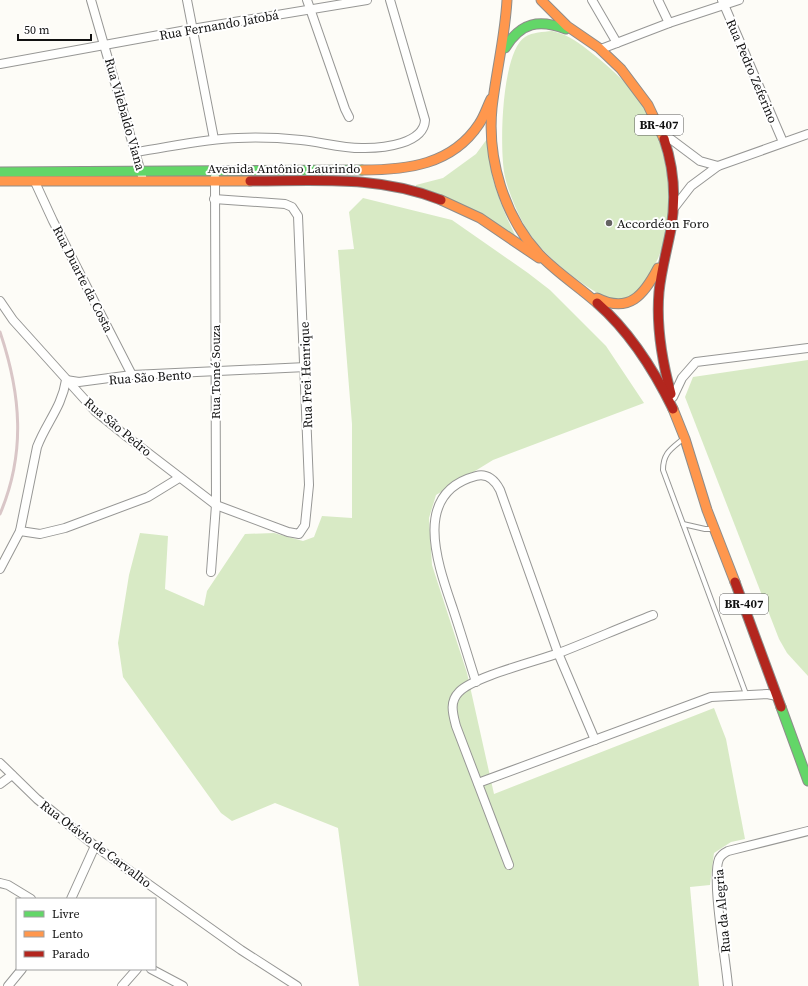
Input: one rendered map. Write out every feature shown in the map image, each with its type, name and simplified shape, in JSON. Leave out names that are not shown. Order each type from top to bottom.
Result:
[{"type":"main road","name":"BR-407","points":[[507,0],[506,33],[493,91],[491,133],[496,171],[506,199],[519,227],[547,263],[620,324],[641,353],[656,378],[680,427]]},
{"type":"main road","name":"BR-407","points":[[541,0],[554,15],[575,32],[601,49],[631,82],[649,106],[663,134],[670,160],[673,210],[661,277],[658,318],[661,355],[680,427],[694,472],[776,696],[808,778]]},
{"type":"main road","name":"BR-407","points":[[500,59],[509,40],[515,33],[525,26],[540,23],[553,23],[575,32]]},
{"type":"main road","name":"Avenida Antônio Laurindo","points":[[0,181],[144,182],[215,177],[381,172],[425,164],[449,154],[461,144],[479,124],[490,102],[493,91]]},
{"type":"main road","name":"Avenida Antônio Laurindo","points":[[0,172],[142,171],[215,177],[368,181],[397,186],[455,206],[480,218],[547,263]]},
{"type":"main road","name":"BR-407","points":[[571,282],[600,300],[612,304],[622,305],[634,301],[644,294],[651,284],[667,250]]},
{"type":"street","name":"Rua Vilebaldo Viana","points":[[91,0],[144,182]]},
{"type":"street","points":[[187,0],[214,140]]},
{"type":"street","points":[[307,0],[345,109],[350,117]]},
{"type":"street","name":"Rua Fernando Jatobá","points":[[0,64],[192,29],[367,0]]},
{"type":"street","points":[[136,152],[214,140],[239,138],[302,140],[364,148],[399,144],[410,140],[420,133],[425,120],[390,0]]},
{"type":"street","points":[[592,0],[617,42]]},
{"type":"street","points":[[658,0],[669,23]]},
{"type":"street","points":[[601,49],[723,3],[739,0]]},
{"type":"street","name":"Rua Pedro Zeferino","points":[[723,3],[783,142]]},
{"type":"street","points":[[663,134],[700,161],[718,166]]},
{"type":"street","points":[[673,210],[691,186],[718,166],[808,134]]},
{"type":"street","name":"Rua Tomé Souza","points":[[211,572],[216,505],[215,177]]},
{"type":"street","name":"Rua Duarte da Costa","points":[[35,182],[53,221],[132,375]]},
{"type":"street","name":"Rua Frei Henrique","points":[[214,199],[285,204],[292,207],[298,216],[306,367],[309,485],[307,518],[302,533],[297,534],[288,532],[216,505]]},
{"type":"street","name":"Rua São Pedro","points":[[0,302],[13,320],[95,411],[179,478],[216,505]]},
{"type":"street","points":[[672,398],[682,378],[696,362],[808,348]]},
{"type":"street","name":"Rua São Bento","points":[[66,380],[79,382],[132,375],[306,367]]},
{"type":"street","points":[[0,568],[20,532],[37,447],[41,436],[59,407],[64,394],[66,380]]},
{"type":"street","points":[[476,682],[437,562],[434,523],[439,503],[445,494],[474,477],[487,476],[491,478],[498,486],[558,653],[595,740]]},
{"type":"street","points":[[20,532],[40,534],[65,528],[148,497],[179,478]]},
{"type":"street","points":[[509,865],[456,726],[452,703],[460,690],[476,682],[558,653],[653,615]]},
{"type":"street","points":[[478,783],[711,697],[746,694],[776,696]]},
{"type":"street","name":"Rua Otávio de Carvalho","points":[[0,763],[37,799],[95,846],[241,950],[297,986]]},
{"type":"street","points":[[0,784],[12,775]]},
{"type":"street","name":"Rua da Alegria","points":[[728,986],[716,873],[720,856],[728,851],[808,831]]},
{"type":"street","points":[[71,898],[95,846]]},
{"type":"street","points":[[1,883],[29,898]]},
{"type":"street","points":[[8,986],[21,970]]},
{"type":"street","points":[[122,986],[136,970]]},
{"type":"street","points":[[153,970],[183,986]]},
{"type":"lane","points":[[684,438],[668,451],[663,461],[663,470],[746,694]]},
{"type":"lane","points":[[683,524],[704,529],[714,529]]},
{"type":"green space","points":[[552,31],[569,37],[579,43],[622,79],[645,109],[654,127],[661,147],[669,190],[669,212],[666,233],[660,253],[643,285],[633,295],[623,299],[613,299],[596,292],[573,277],[548,255],[526,229],[516,209],[506,182],[503,164],[502,125],[507,81],[511,62],[517,46],[525,37],[535,33]]},
{"type":"green space","points":[[487,139],[490,166],[496,190],[516,237],[415,188],[416,185],[443,178],[476,154]]},
{"type":"green space","points":[[363,198],[452,220],[528,273],[550,290],[606,346],[644,403],[493,460],[436,495],[429,518],[432,565],[467,673],[494,794],[714,708],[726,739],[745,839],[731,842],[714,853],[710,885],[690,887],[699,986],[359,986],[338,828],[275,803],[232,821],[221,813],[123,677],[118,643],[129,575],[140,533],[168,536],[165,589],[204,606],[207,591],[245,534],[274,533],[303,541],[314,537],[322,516],[352,518],[352,424],[338,250],[354,249],[349,212]]},
{"type":"green space","points":[[808,360],[808,676],[787,653],[779,639],[685,397],[693,377]]},
{"type":"railway","points":[[0,332],[13,378],[18,423],[14,469],[0,514]]},
{"type":"traffic: fast","points":[[505,48],[517,33],[531,25],[547,24],[566,29]]},
{"type":"traffic: fast","points":[[0,172],[362,170]]},
{"type":"traffic: fast","points":[[781,707],[808,781]]},
{"type":"traffic: slow","points":[[507,0],[492,108],[491,127],[495,167],[500,186],[507,205],[516,222],[539,254],[597,303]]},
{"type":"traffic: slow","points":[[541,0],[567,26],[599,48],[621,69],[648,105],[664,139]]},
{"type":"traffic: slow","points":[[362,170],[395,169],[412,166],[442,157],[468,138],[481,121],[491,99]]},
{"type":"traffic: slow","points":[[0,181],[250,181]]},
{"type":"traffic: slow","points":[[441,200],[480,218],[539,258]]},
{"type":"traffic: slow","points":[[597,298],[618,304],[627,303],[641,294],[653,278],[658,268]]},
{"type":"traffic: slow","points":[[673,409],[685,439],[707,510],[735,582]]},
{"type":"traffic: jam","points":[[664,139],[672,172],[674,195],[673,218],[660,284],[658,318],[662,356],[671,394]]},
{"type":"traffic: jam","points":[[250,181],[323,180],[371,183],[394,186],[441,200]]},
{"type":"traffic: jam","points":[[597,303],[631,339],[658,380],[673,409]]},
{"type":"traffic: jam","points":[[735,582],[781,707]]},
{"type":"place","name":"Accordéon Foro","points":[[609,223]]}]
